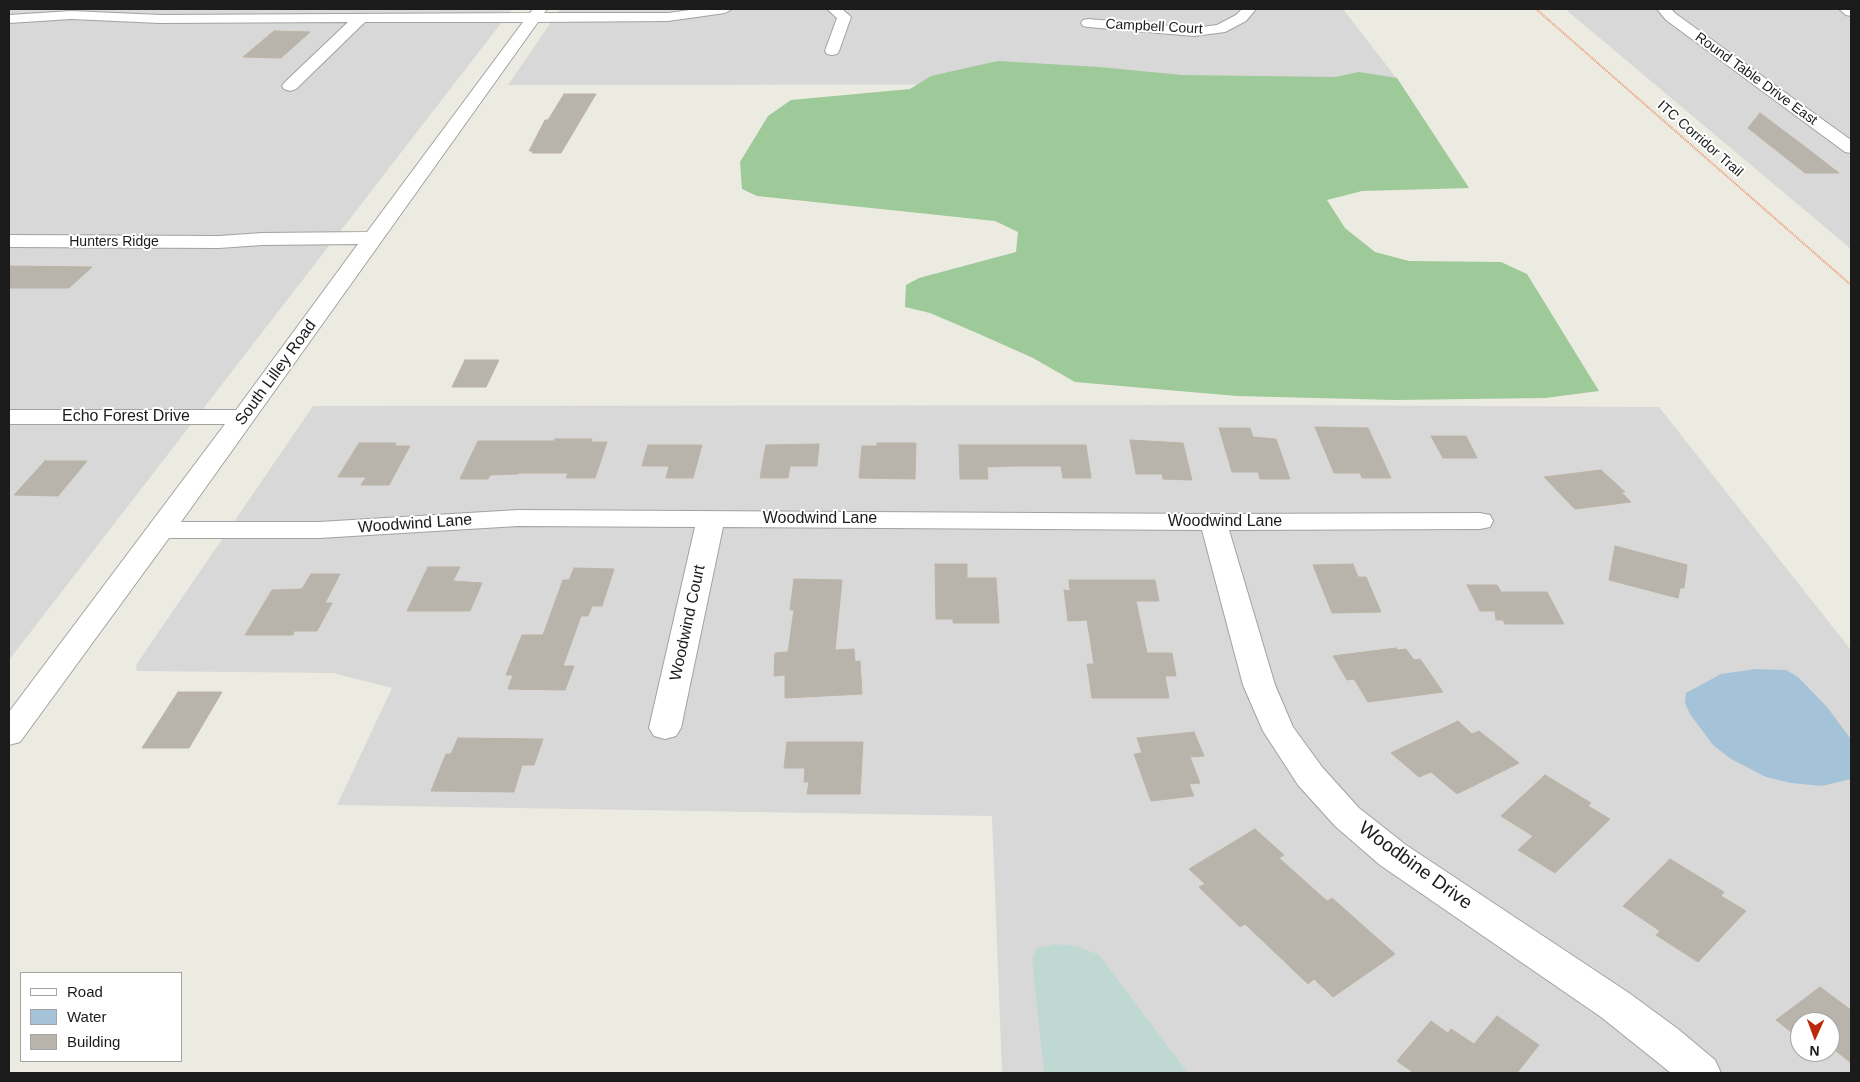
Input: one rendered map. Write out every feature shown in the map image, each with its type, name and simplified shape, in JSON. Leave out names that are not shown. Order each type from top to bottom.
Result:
[{"type":"street","points":[[138,18],[152,9]]},
{"type":"street","points":[[9,19],[71,15],[138,18],[423,20],[462,25],[534,18],[630,26],[655,23],[668,17],[725,9]]},
{"type":"street","points":[[832,52],[844,17],[834,9]]},
{"type":"street","name":"Campbell Court","points":[[1088,23],[1194,32],[1220,29],[1241,18],[1249,9]]},
{"type":"street","name":"Round Table Drive East","points":[[1664,9],[1671,17],[1851,148]]},
{"type":"street","points":[[1846,9],[1851,12]]},
{"type":"street","name":"South Lilley Road","points":[[9,734],[51,680],[374,238],[445,137],[534,18]]},
{"type":"street","points":[[290,86],[360,19]]},
{"type":"street","name":"Campbell Court","points":[[1220,29],[1238,36]]},
{"type":"street","name":"Hunters Ridge","points":[[9,241],[219,242],[262,239],[374,238]]},
{"type":"street","name":"Hunters Ridge","points":[[219,242],[253,250],[361,255]]},
{"type":"street","name":"Echo Forest Drive","points":[[9,417],[243,417]]},
{"type":"street","name":"Woodwind Lane","points":[[160,530],[318,530],[518,518],[1213,522],[1480,521]]},
{"type":"street","name":"Woodwind Court","points":[[665,728],[711,518]]},
{"type":"street","name":"Woodbine Drive","points":[[1213,522],[1259,685],[1279,731],[1310,776],[1348,817],[1393,855],[1615,1005],[1664,1042],[1700,1073]]},
{"type":"path","name":"ITC Corridor Trail","points":[[1536,9],[1851,285]]},
{"type":"shaded area","points":[[9,9],[512,9],[9,660]]},
{"type":"shaded area","points":[[560,9],[1343,9],[1401,84],[508,85]]},
{"type":"shaded area","points":[[1565,9],[1851,9],[1851,249]]},
{"type":"shaded area","points":[[1289,405],[1659,407],[1851,650],[1851,1073],[1002,1073],[992,816],[337,805],[392,688],[333,673],[137,671],[136,665],[313,406]]},
{"type":"shaded area","points":[[1054,944],[1077,946],[1099,955],[1188,1073],[1044,1073],[1032,959],[1037,948]]},
{"type":"green space","points":[[998,61],[1099,67],[1182,75],[1335,77],[1359,72],[1397,78],[1469,188],[1362,191],[1327,200],[1345,228],[1375,252],[1409,261],[1501,262],[1527,274],[1599,391],[1545,398],[1395,400],[1237,396],[1075,382],[1033,358],[977,333],[930,313],[905,307],[906,285],[919,278],[1016,252],[1018,232],[995,221],[757,196],[742,189],[740,162],[768,116],[791,100],[910,89],[931,76]]},
{"type":"water","points":[[1756,669],[1786,670],[1798,677],[1827,707],[1850,738],[1851,779],[1822,786],[1791,783],[1766,777],[1731,759],[1713,745],[1690,714],[1685,703],[1686,693],[1721,674]]},
{"type":"building","points":[[274,31],[310,32],[281,58],[243,57]]},
{"type":"building","points":[[564,94],[596,94],[561,153],[532,153],[533,151],[529,151],[545,120],[548,120]]},
{"type":"building","points":[[1760,113],[1839,173],[1805,173],[1748,128]]},
{"type":"building","points":[[9,266],[92,267],[69,288],[9,288]]},
{"type":"building","points":[[465,360],[499,360],[486,387],[452,387]]},
{"type":"building","points":[[1315,427],[1368,428],[1391,478],[1362,478],[1360,473],[1334,473]]},
{"type":"building","points":[[1219,428],[1250,428],[1253,437],[1276,439],[1290,479],[1260,479],[1258,472],[1232,472]]},
{"type":"building","points":[[1431,436],[1466,436],[1477,458],[1443,458]]},
{"type":"building","points":[[555,439],[592,439],[591,442],[607,442],[595,478],[566,478],[568,473],[519,473],[490,475],[488,479],[460,479],[478,441],[554,441]]},
{"type":"building","points":[[1130,440],[1183,443],[1192,480],[1163,479],[1162,474],[1136,474]]},
{"type":"building","points":[[359,443],[396,443],[395,446],[410,446],[389,485],[361,485],[366,477],[338,477]]},
{"type":"building","points":[[877,443],[916,443],[915,479],[859,478],[862,446],[877,446]]},
{"type":"building","points":[[819,444],[817,466],[790,466],[788,478],[760,478],[766,445]]},
{"type":"building","points":[[648,445],[702,445],[693,478],[666,478],[669,466],[642,466]]},
{"type":"building","points":[[959,445],[1086,445],[1091,478],[1063,478],[1061,466],[1014,466],[987,467],[988,479],[960,479]]},
{"type":"building","points":[[45,461],[87,461],[58,496],[14,495]]},
{"type":"building","points":[[1601,470],[1625,492],[1621,492],[1631,502],[1575,509],[1544,477]]},
{"type":"building","points":[[1615,546],[1687,565],[1684,588],[1680,588],[1678,598],[1609,580]]},
{"type":"building","points":[[935,564],[967,564],[967,578],[996,578],[999,623],[953,623],[953,619],[936,619]]},
{"type":"building","points":[[1353,564],[1358,577],[1366,577],[1381,612],[1332,613],[1313,565]]},
{"type":"building","points":[[428,567],[460,567],[453,581],[482,583],[470,611],[407,611]]},
{"type":"building","points":[[574,568],[614,569],[602,606],[592,606],[588,616],[581,616],[563,666],[574,666],[565,690],[508,689],[513,675],[506,675],[522,635],[543,635],[563,580],[569,580]]},
{"type":"building","points":[[311,574],[340,574],[325,603],[332,603],[317,631],[294,631],[293,635],[245,635],[272,590],[302,589]]},
{"type":"building","points":[[794,579],[842,580],[835,650],[854,649],[855,662],[860,661],[862,694],[785,698],[785,675],[774,676],[775,653],[788,652],[794,610],[790,610]]},
{"type":"building","points":[[1069,580],[1155,580],[1159,601],[1136,601],[1147,653],[1172,653],[1176,676],[1165,676],[1169,698],[1092,698],[1087,664],[1094,664],[1087,620],[1068,621],[1064,590],[1070,591]]},
{"type":"building","points":[[1467,585],[1497,585],[1501,592],[1547,592],[1564,624],[1505,624],[1503,620],[1496,620],[1495,611],[1480,611]]},
{"type":"building","points":[[1396,648],[1397,650],[1406,649],[1414,660],[1420,659],[1443,692],[1368,702],[1354,679],[1347,680],[1333,656]]},
{"type":"building","points":[[178,692],[222,692],[189,748],[142,748]]},
{"type":"building","points":[[1458,721],[1472,734],[1479,731],[1519,763],[1457,794],[1431,772],[1419,777],[1391,753]]},
{"type":"building","points":[[1194,732],[1204,756],[1190,757],[1200,783],[1189,784],[1194,796],[1151,801],[1134,754],[1142,753],[1137,738]]},
{"type":"building","points":[[458,738],[543,739],[534,765],[522,765],[514,792],[431,791],[446,754],[451,754]]},
{"type":"building","points":[[787,742],[863,742],[860,794],[807,794],[809,782],[804,782],[805,768],[784,768]]},
{"type":"building","points":[[1545,775],[1591,803],[1588,806],[1610,819],[1555,873],[1518,850],[1533,836],[1501,816]]},
{"type":"building","points":[[1255,829],[1284,855],[1279,858],[1327,901],[1332,898],[1395,954],[1333,997],[1314,979],[1308,984],[1245,924],[1240,927],[1199,887],[1205,884],[1189,869]]},
{"type":"building","points":[[1670,859],[1724,892],[1721,896],[1746,911],[1698,962],[1656,935],[1660,931],[1623,906]]},
{"type":"building","points":[[1820,987],[1851,1010],[1851,1063],[1840,1054],[1840,1012],[1790,1012],[1790,1031],[1776,1020]]},
{"type":"building","points":[[1497,1016],[1539,1045],[1517,1073],[1414,1073],[1397,1061],[1431,1021],[1448,1033],[1451,1029],[1474,1044]]}]
